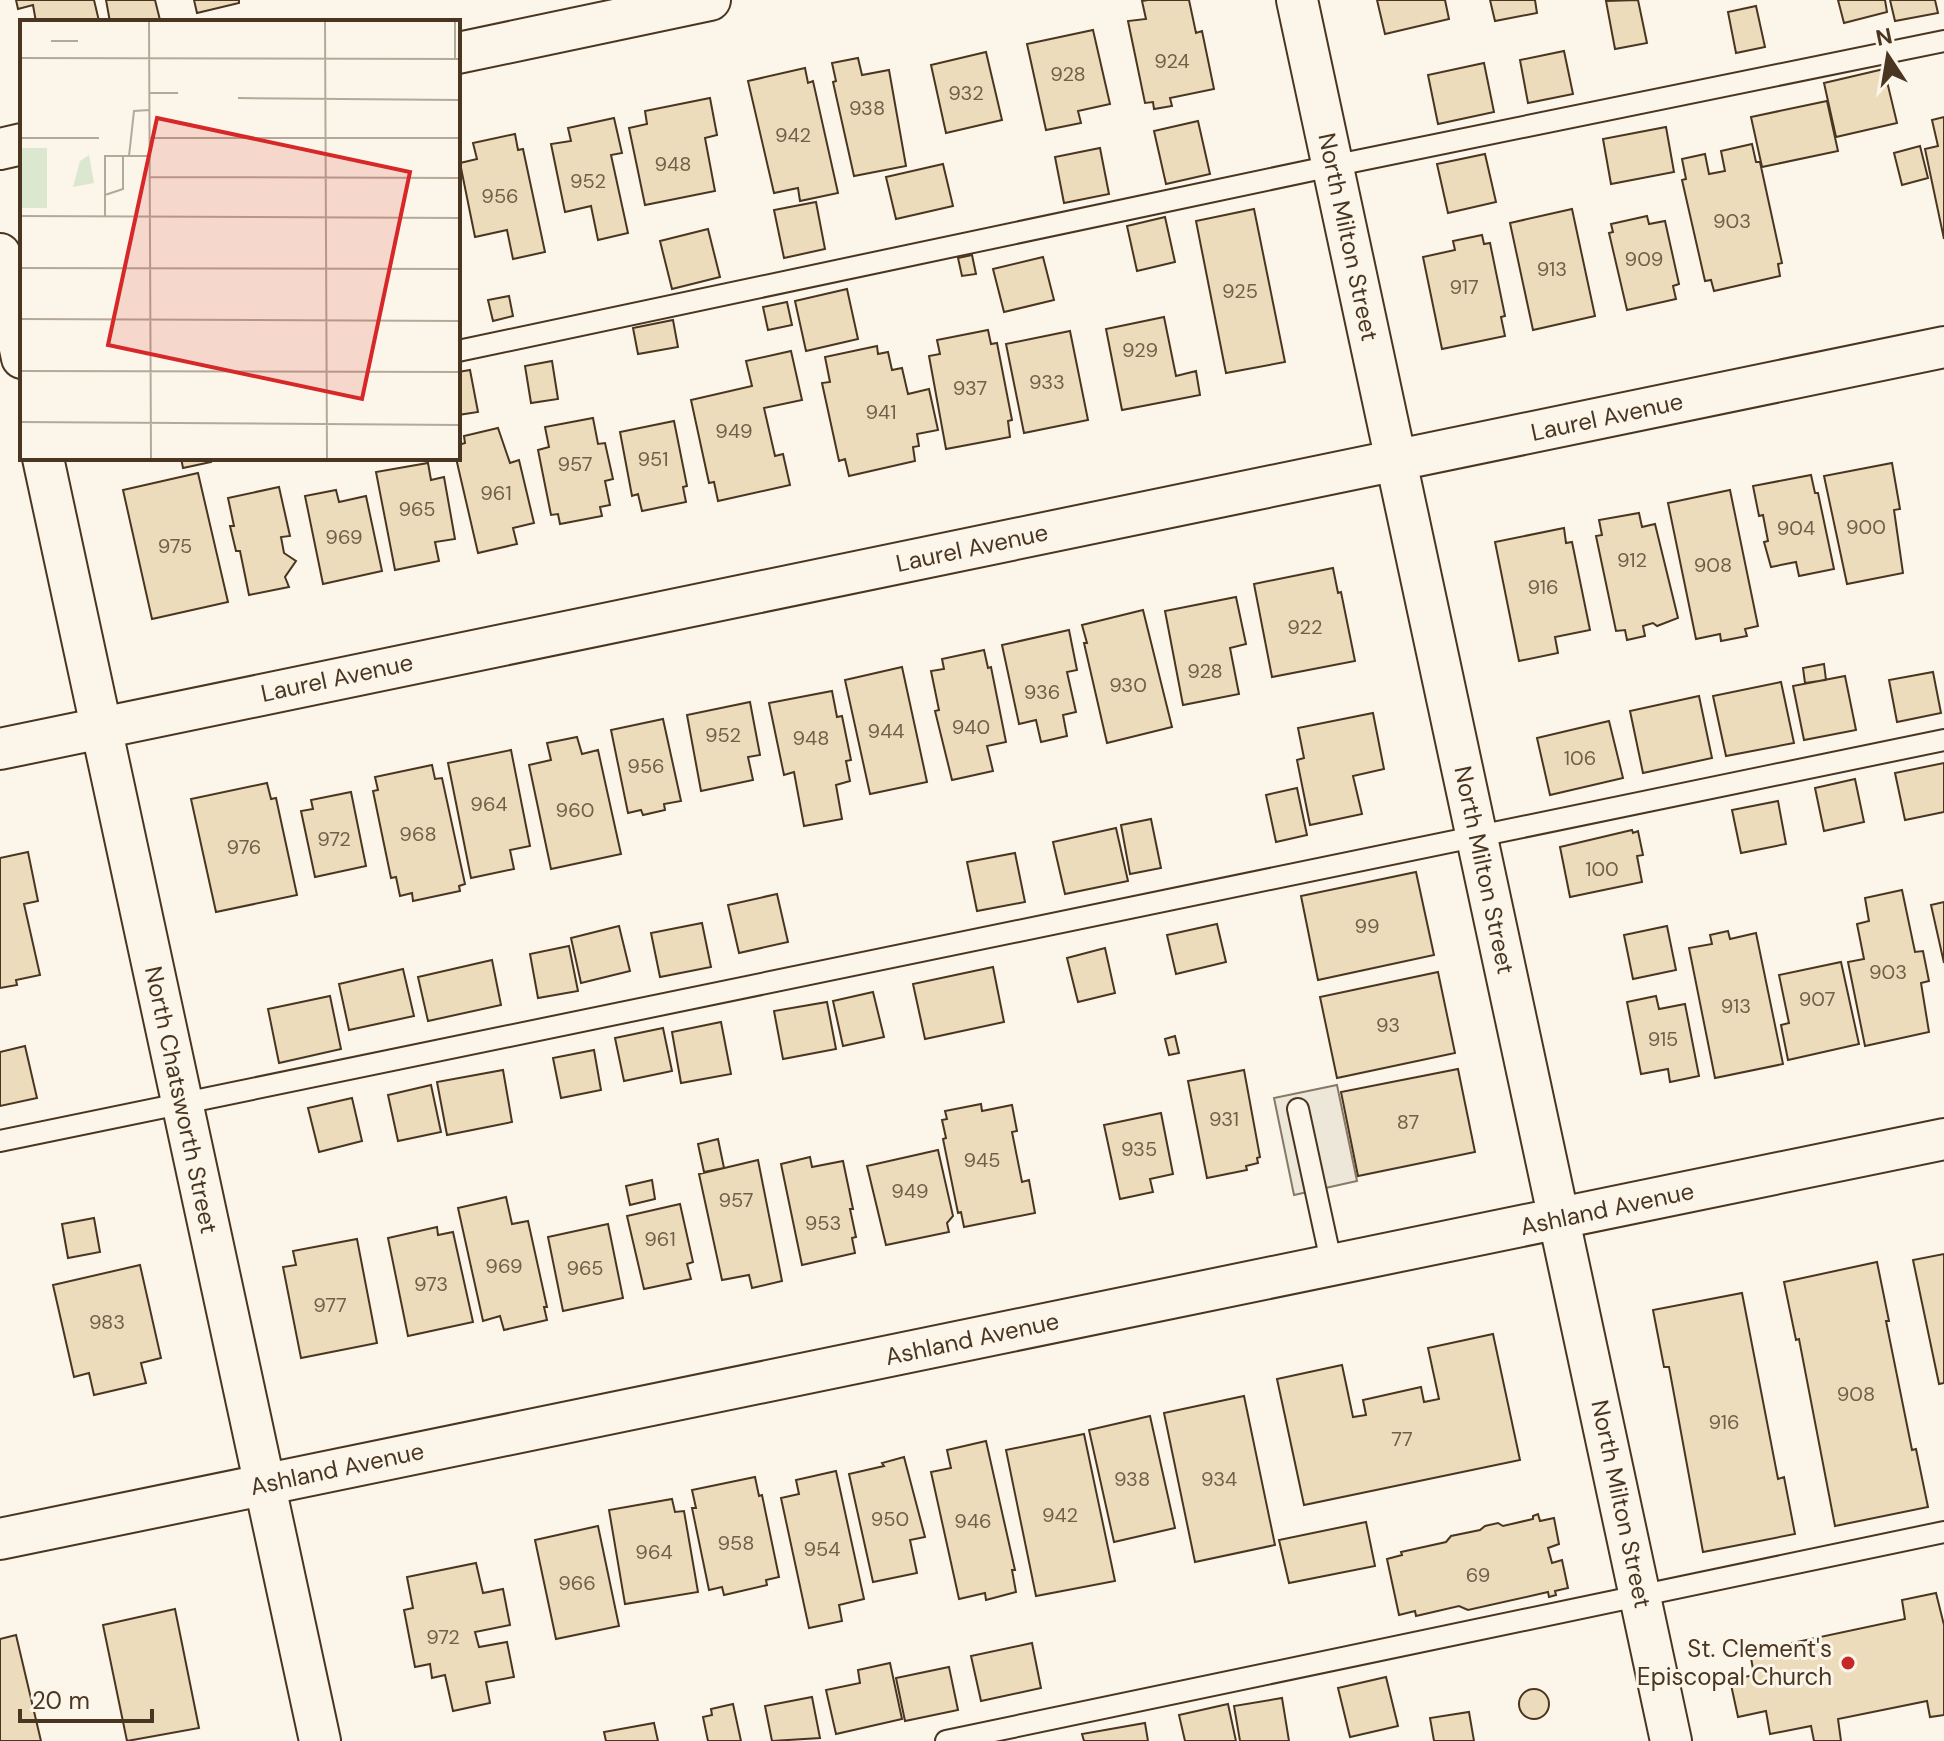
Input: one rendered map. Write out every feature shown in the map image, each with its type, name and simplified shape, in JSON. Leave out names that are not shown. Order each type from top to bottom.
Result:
[{"type":"street","points":[[460,53],[710,0]]},
{"type":"street","name":"North Milton Street","points":[[1297,0],[1671,1741]]},
{"type":"street","points":[[0,149],[20,144]]},
{"type":"street","points":[[2,277],[20,350]]},
{"type":"street","name":"Laurel Avenue","points":[[0,749],[1944,347]]},
{"type":"street","name":"North Chatsworth Street","points":[[43,460],[320,1741]]},
{"type":"street","name":"Ashland Avenue","points":[[0,1539],[1944,1139]]},
{"type":"lane","points":[[460,351],[1332,166],[1944,41]]},
{"type":"lane","points":[[0,1141],[1944,740]]},
{"type":"lane","points":[[1298,1109],[1332,1266]]},
{"type":"lane","points":[[946,1741],[1944,1532]]},
{"type":"shaded area","points":[[1337,1085],[1357,1181],[1294,1195],[1274,1098]]},
{"type":"building","points":[[16,0],[94,0],[99,20],[36,20],[33,5],[18,9]]},
{"type":"building","points":[[106,0],[155,0],[160,20],[110,20]]},
{"type":"building","points":[[194,0],[239,0],[239,3],[197,13]]},
{"type":"building","points":[[1189,0],[1196,33],[1202,31],[1214,89],[1170,98],[1172,106],[1154,109],[1153,102],[1145,103],[1128,21],[1146,19],[1142,1]]},
{"type":"building","points":[[1377,0],[1445,0],[1449,19],[1385,34]]},
{"type":"building","points":[[1490,0],[1535,0],[1537,13],[1495,21]]},
{"type":"building","points":[[1638,0],[1647,43],[1615,49],[1606,1]]},
{"type":"building","points":[[1838,0],[1885,0],[1887,12],[1844,23]]},
{"type":"building","points":[[1890,0],[1935,0],[1938,13],[1895,21]]},
{"type":"building","points":[[1756,6],[1765,47],[1736,53],[1728,12]]},
{"type":"building","points":[[1093,30],[1110,104],[1078,111],[1081,123],[1046,130],[1027,44]]},
{"type":"building","points":[[1564,51],[1573,94],[1528,103],[1520,60]]},
{"type":"building","points":[[986,52],[1002,120],[946,133],[931,65]]},
{"type":"building","points":[[858,58],[862,75],[889,70],[906,166],[854,176],[833,82],[836,81],[832,63]]},
{"type":"building","points":[[1484,63],[1494,112],[1438,124],[1428,75]]},
{"type":"building","points":[[805,68],[808,83],[813,81],[838,193],[800,201],[798,188],[774,193],[748,81]]},
{"type":"building","points":[[1884,69],[1897,123],[1836,137],[1824,83]]},
{"type":"building","points":[[710,98],[717,135],[705,138],[715,191],[645,205],[629,128],[647,124],[645,111]]},
{"type":"building","points":[[1827,101],[1838,151],[1762,167],[1751,117]]},
{"type":"building","points":[[1944,117],[1944,239],[1925,149],[1938,146],[1932,120]]},
{"type":"building","points":[[614,118],[622,153],[611,155],[628,233],[598,240],[591,206],[565,212],[551,144],[571,141],[568,128]]},
{"type":"building","points":[[1198,121],[1210,174],[1166,184],[1154,131]]},
{"type":"building","points":[[1666,127],[1674,172],[1611,184],[1603,139]]},
{"type":"building","points":[[515,134],[518,150],[523,149],[545,252],[513,259],[507,230],[475,237],[460,163],[477,159],[473,143]]},
{"type":"building","points":[[1752,144],[1756,162],[1760,162],[1782,263],[1778,264],[1780,276],[1714,291],[1711,280],[1705,281],[1682,180],[1686,179],[1682,159],[1705,154],[1709,174],[1725,171],[1721,151]]},
{"type":"building","points":[[1920,146],[1928,178],[1902,185],[1894,153]]},
{"type":"building","points":[[1100,148],[1109,194],[1064,203],[1055,157]]},
{"type":"building","points":[[1485,154],[1496,202],[1448,213],[1437,164]]},
{"type":"building","points":[[943,164],[953,206],[896,219],[886,177]]},
{"type":"building","points":[[816,202],[825,249],[784,258],[774,210]]},
{"type":"building","points":[[1254,209],[1285,362],[1226,373],[1196,221]]},
{"type":"building","points":[[1572,209],[1595,316],[1533,330],[1510,223]]},
{"type":"building","points":[[1647,216],[1649,224],[1665,221],[1679,284],[1673,286],[1676,299],[1627,310],[1609,233],[1613,232],[1611,224]]},
{"type":"building","points":[[1165,217],[1175,262],[1137,271],[1127,226]]},
{"type":"building","points":[[708,229],[720,277],[672,289],[660,241]]},
{"type":"building","points":[[1482,235],[1484,244],[1490,243],[1505,316],[1501,317],[1505,336],[1442,349],[1423,257],[1455,250],[1453,241]]},
{"type":"building","points":[[972,255],[976,274],[962,276],[958,258]]},
{"type":"building","points":[[1043,257],[1054,300],[1004,312],[993,269]]},
{"type":"building","points":[[847,289],[858,339],[806,351],[795,301]]},
{"type":"building","points":[[509,296],[513,316],[493,321],[488,300]]},
{"type":"building","points":[[787,302],[792,325],[768,330],[763,307]]},
{"type":"building","points":[[1164,317],[1176,376],[1196,371],[1200,395],[1122,410],[1106,329]]},
{"type":"building","points":[[673,320],[678,347],[638,354],[633,328]]},
{"type":"building","points":[[988,330],[991,344],[997,343],[1012,420],[1008,421],[1010,437],[946,449],[929,356],[940,354],[937,340]]},
{"type":"building","points":[[1070,331],[1088,420],[1024,433],[1006,344]]},
{"type":"building","points":[[877,346],[878,354],[888,352],[892,370],[902,368],[908,394],[929,389],[938,430],[917,434],[919,446],[913,447],[915,461],[849,476],[845,459],[839,461],[822,383],[830,382],[825,357]]},
{"type":"building","points":[[791,351],[802,400],[764,408],[775,456],[783,454],[790,485],[718,501],[714,482],[709,483],[691,400],[752,386],[746,361]]},
{"type":"building","points":[[552,361],[558,399],[531,403],[525,366]]},
{"type":"building","points":[[470,370],[478,412],[460,415],[460,372]]},
{"type":"building","points":[[593,418],[598,444],[605,443],[613,479],[605,481],[610,505],[600,507],[602,516],[560,524],[558,514],[551,515],[538,450],[549,447],[545,427]]},
{"type":"building","points":[[674,421],[687,486],[683,487],[686,502],[642,511],[638,494],[632,496],[620,432]]},
{"type":"building","points":[[498,428],[510,463],[519,460],[534,523],[513,528],[517,544],[478,553],[456,460],[460,460],[460,444],[465,443],[464,436]]},
{"type":"building","points":[[181,460],[210,460],[211,462],[183,468]]},
{"type":"building","points":[[428,463],[431,480],[444,477],[455,539],[435,542],[439,561],[395,570],[376,472]]},
{"type":"building","points":[[1892,463],[1900,509],[1894,510],[1903,573],[1847,584],[1824,476]]},
{"type":"building","points":[[198,473],[228,602],[152,619],[123,490]]},
{"type":"building","points":[[1811,475],[1815,493],[1818,493],[1834,569],[1799,576],[1796,562],[1771,567],[1764,542],[1768,541],[1763,515],[1759,516],[1753,486]]},
{"type":"building","points":[[279,487],[290,536],[281,537],[284,553],[296,561],[285,577],[289,587],[249,595],[240,551],[236,551],[230,526],[234,526],[228,498]]},
{"type":"building","points":[[336,490],[339,502],[366,496],[382,571],[323,584],[305,496]]},
{"type":"building","points":[[1730,490],[1758,626],[1745,629],[1747,636],[1721,641],[1720,634],[1696,639],[1668,503]]},
{"type":"building","points":[[1639,513],[1642,527],[1655,524],[1678,618],[1657,626],[1653,623],[1643,626],[1645,636],[1627,640],[1625,630],[1616,631],[1596,536],[1602,535],[1599,520]]},
{"type":"building","points":[[1564,528],[1566,543],[1572,542],[1590,630],[1555,637],[1558,653],[1519,661],[1495,542]]},
{"type":"building","points":[[1333,568],[1355,661],[1272,677],[1254,584]]},
{"type":"building","points":[[1236,597],[1246,644],[1230,648],[1239,694],[1183,705],[1165,611]]},
{"type":"building","points":[[1143,610],[1172,727],[1107,743],[1082,625]]},
{"type":"building","points":[[1069,630],[1077,670],[1067,672],[1076,712],[1063,715],[1067,736],[1041,742],[1036,720],[1019,724],[1002,645]]},
{"type":"building","points":[[984,650],[988,668],[991,667],[1006,742],[987,746],[993,771],[952,780],[935,711],[939,710],[931,671],[944,669],[942,659]]},
{"type":"building","points":[[1824,664],[1826,680],[1805,683],[1803,668]]},
{"type":"building","points":[[902,667],[927,782],[870,794],[845,680]]},
{"type":"building","points":[[1933,672],[1941,713],[1897,722],[1889,680]]},
{"type":"building","points":[[1845,676],[1856,730],[1804,740],[1793,686]]},
{"type":"building","points":[[1781,682],[1794,743],[1726,756],[1713,696]]},
{"type":"building","points":[[832,691],[837,717],[842,716],[851,760],[846,761],[850,781],[836,785],[842,819],[804,826],[794,772],[784,775],[769,703]]},
{"type":"building","points":[[1699,696],[1712,758],[1643,773],[1630,711]]},
{"type":"building","points":[[750,702],[760,755],[748,757],[753,780],[701,791],[687,715]]},
{"type":"building","points":[[1373,713],[1384,769],[1353,776],[1362,814],[1310,825],[1297,760],[1304,758],[1298,728]]},
{"type":"building","points":[[663,719],[681,801],[664,804],[665,810],[643,815],[641,810],[628,813],[611,730]]},
{"type":"building","points":[[1609,721],[1623,778],[1550,795],[1537,738]]},
{"type":"building","points":[[577,737],[582,754],[598,750],[621,854],[551,869],[529,765],[551,760],[547,743]]},
{"type":"building","points":[[511,750],[530,846],[510,850],[514,869],[471,878],[448,763]]},
{"type":"building","points":[[1944,763],[1944,812],[1905,820],[1895,773]]},
{"type":"building","points":[[432,765],[435,779],[442,778],[465,884],[459,886],[460,891],[413,901],[412,893],[400,896],[396,877],[391,878],[373,791],[378,790],[375,777]]},
{"type":"building","points":[[1855,779],[1864,822],[1824,831],[1815,788]]},
{"type":"building","points":[[267,783],[271,799],[276,798],[297,895],[216,912],[191,799]]},
{"type":"building","points":[[1297,788],[1307,835],[1276,842],[1266,795]]},
{"type":"building","points":[[351,792],[366,866],[315,877],[301,811],[313,809],[311,800]]},
{"type":"building","points":[[1778,801],[1786,844],[1741,853],[1732,810]]},
{"type":"building","points":[[1151,819],[1161,868],[1130,874],[1121,825]]},
{"type":"building","points":[[1116,828],[1128,881],[1065,894],[1053,842]]},
{"type":"building","points":[[1632,830],[1633,833],[1638,831],[1643,855],[1637,856],[1642,882],[1570,897],[1560,847]]},
{"type":"building","points":[[28,852],[38,901],[24,904],[40,975],[16,980],[17,985],[0,988],[0,858]]},
{"type":"building","points":[[1015,853],[1025,902],[977,911],[967,862]]},
{"type":"building","points":[[1416,872],[1434,955],[1318,980],[1301,896]]},
{"type":"building","points":[[1902,890],[1915,952],[1923,951],[1929,981],[1921,983],[1929,1032],[1865,1046],[1848,962],[1864,959],[1857,924],[1869,921],[1865,898]]},
{"type":"building","points":[[777,894],[788,942],[739,953],[728,905]]},
{"type":"building","points":[[1944,902],[1944,963],[1931,905]]},
{"type":"building","points":[[702,923],[711,967],[660,977],[651,933]]},
{"type":"building","points":[[1217,924],[1226,962],[1176,974],[1167,935]]},
{"type":"building","points":[[619,926],[630,971],[581,983],[571,938]]},
{"type":"building","points":[[1667,926],[1676,970],[1633,979],[1624,935]]},
{"type":"building","points":[[1728,931],[1730,939],[1756,933],[1783,1064],[1715,1078],[1689,948],[1712,944],[1710,935]]},
{"type":"building","points":[[569,946],[578,991],[538,998],[530,954]]},
{"type":"building","points":[[1105,948],[1115,993],[1078,1002],[1067,958]]},
{"type":"building","points":[[492,960],[501,1005],[428,1021],[418,977]]},
{"type":"building","points":[[1841,962],[1859,1044],[1788,1060],[1781,1025],[1789,1023],[1779,975]]},
{"type":"building","points":[[993,967],[1004,1022],[925,1039],[913,984]]},
{"type":"building","points":[[403,969],[414,1016],[349,1030],[339,984]]},
{"type":"building","points":[[1438,972],[1455,1053],[1337,1078],[1320,997]]},
{"type":"building","points":[[873,992],[884,1037],[843,1046],[833,1001]]},
{"type":"building","points":[[330,996],[341,1049],[279,1063],[268,1009]]},
{"type":"building","points":[[1656,996],[1659,1009],[1685,1004],[1699,1076],[1670,1082],[1668,1069],[1641,1074],[1627,1002]]},
{"type":"building","points":[[827,1002],[836,1049],[783,1059],[774,1011]]},
{"type":"building","points":[[721,1022],[731,1074],[681,1083],[672,1032]]},
{"type":"building","points":[[663,1028],[672,1071],[624,1081],[615,1038]]},
{"type":"building","points":[[1175,1036],[1179,1053],[1169,1055],[1165,1039]]},
{"type":"building","points":[[25,1046],[37,1098],[0,1106],[0,1052]]},
{"type":"building","points":[[594,1050],[601,1090],[561,1098],[553,1058]]},
{"type":"building","points":[[1458,1069],[1475,1152],[1358,1176],[1341,1092]]},
{"type":"building","points":[[503,1070],[512,1122],[447,1135],[437,1082]]},
{"type":"building","points":[[1244,1070],[1260,1157],[1257,1158],[1258,1163],[1246,1166],[1247,1170],[1207,1178],[1188,1081]]},
{"type":"building","points":[[431,1085],[441,1132],[398,1141],[388,1095]]},
{"type":"building","points":[[352,1098],[362,1141],[319,1152],[308,1108]]},
{"type":"building","points":[[981,1104],[982,1111],[1012,1105],[1017,1131],[1012,1132],[1022,1182],[1029,1180],[1035,1213],[964,1227],[961,1212],[958,1213],[942,1120],[947,1119],[945,1111]]},
{"type":"building","points":[[1161,1113],[1173,1174],[1150,1179],[1153,1192],[1120,1199],[1104,1125]]},
{"type":"building","points":[[718,1139],[724,1168],[704,1172],[698,1144]]},
{"type":"building","points":[[938,1150],[953,1216],[947,1223],[949,1232],[886,1245],[867,1166]]},
{"type":"building","points":[[810,1157],[812,1167],[843,1161],[853,1209],[850,1209],[856,1237],[852,1238],[855,1253],[802,1265],[781,1164]]},
{"type":"building","points":[[758,1160],[782,1281],[752,1288],[749,1275],[722,1280],[699,1174]]},
{"type":"building","points":[[652,1180],[655,1199],[630,1205],[626,1186]]},
{"type":"building","points":[[506,1197],[512,1224],[528,1221],[547,1307],[544,1307],[547,1320],[504,1330],[500,1316],[483,1321],[458,1208]]},
{"type":"building","points":[[680,1204],[693,1262],[687,1264],[691,1279],[644,1289],[627,1216]]},
{"type":"building","points":[[94,1218],[100,1252],[68,1258],[62,1224]]},
{"type":"building","points":[[608,1224],[623,1298],[563,1311],[548,1237]]},
{"type":"building","points":[[437,1227],[438,1235],[453,1232],[473,1322],[408,1336],[388,1238]]},
{"type":"building","points":[[357,1239],[377,1343],[301,1358],[283,1267],[296,1265],[293,1251]]},
{"type":"building","points":[[1944,1254],[1944,1383],[1939,1384],[1913,1260]]},
{"type":"building","points":[[1877,1262],[1912,1450],[1916,1449],[1928,1507],[1835,1526],[1799,1339],[1796,1340],[1784,1282]]},
{"type":"building","points":[[140,1265],[161,1358],[141,1363],[146,1383],[94,1395],[89,1373],[74,1377],[53,1285]]},
{"type":"building","points":[[1742,1293],[1778,1479],[1784,1477],[1795,1534],[1703,1552],[1669,1367],[1664,1367],[1653,1310]]},
{"type":"building","points":[[1493,1334],[1520,1460],[1304,1505],[1277,1379],[1342,1365],[1353,1417],[1366,1415],[1363,1400],[1421,1387],[1424,1402],[1439,1399],[1428,1348]]},
{"type":"building","points":[[1244,1396],[1275,1545],[1195,1562],[1164,1413]]},
{"type":"building","points":[[1150,1416],[1175,1528],[1114,1542],[1089,1430]]},
{"type":"building","points":[[1084,1434],[1115,1581],[1036,1596],[1006,1450]]},
{"type":"building","points":[[986,1441],[1015,1570],[1012,1570],[1016,1592],[986,1600],[985,1593],[959,1599],[931,1472],[951,1468],[947,1450]]},
{"type":"building","points":[[904,1457],[925,1537],[910,1540],[917,1573],[873,1582],[849,1474],[884,1466],[882,1463]]},
{"type":"building","points":[[836,1471],[864,1599],[839,1605],[842,1621],[809,1628],[781,1498],[799,1494],[796,1480]]},
{"type":"building","points":[[755,1477],[759,1496],[762,1495],[779,1577],[766,1580],[767,1585],[724,1595],[722,1587],[709,1590],[692,1508],[696,1508],[692,1490]]},
{"type":"building","points":[[672,1499],[675,1512],[684,1511],[698,1592],[625,1604],[609,1510]]},
{"type":"building","points":[[1538,1514],[1540,1521],[1554,1518],[1559,1544],[1548,1548],[1552,1563],[1562,1560],[1568,1588],[1555,1591],[1556,1595],[1549,1597],[1548,1592],[1468,1610],[1459,1606],[1416,1616],[1415,1611],[1399,1615],[1387,1559],[1402,1555],[1401,1552],[1446,1542],[1451,1536],[1498,1523],[1503,1526],[1533,1519]]},
{"type":"building","points":[[1366,1522],[1375,1566],[1289,1583],[1279,1540]]},
{"type":"building","points":[[598,1526],[619,1626],[556,1639],[535,1540]]},
{"type":"building","points":[[476,1563],[483,1593],[503,1589],[510,1625],[475,1632],[479,1647],[507,1642],[514,1677],[486,1682],[490,1703],[453,1711],[445,1675],[432,1678],[430,1664],[415,1667],[404,1610],[413,1608],[407,1577]]},
{"type":"building","name":"St. Clement's Episcopal Church","points":[[1936,1593],[1944,1625],[1944,1715],[1930,1717],[1927,1701],[1838,1719],[1841,1741],[1814,1741],[1811,1726],[1770,1734],[1766,1711],[1738,1717],[1730,1680],[1754,1675],[1750,1652],[1905,1619],[1902,1600]]},
{"type":"building","points":[[175,1609],[199,1728],[127,1741],[103,1625]]},
{"type":"building","points":[[16,1635],[41,1741],[0,1741],[0,1639]]},
{"type":"building","points":[[1032,1643],[1041,1688],[981,1701],[971,1656]]},
{"type":"building","points":[[890,1663],[902,1719],[836,1734],[826,1690],[860,1683],[858,1670]]},
{"type":"building","points":[[949,1667],[958,1710],[905,1721],[896,1678]]},
{"type":"building","points":[[1386,1677],[1398,1726],[1350,1737],[1338,1688]]},
{"type":"building","points":[[1534,1689],[1540,1690],[1548,1698],[1548,1710],[1540,1718],[1534,1719],[1528,1718],[1520,1710],[1519,1704],[1520,1698],[1528,1690]]},
{"type":"building","points":[[812,1697],[820,1738],[772,1741],[765,1706]]},
{"type":"building","points":[[1282,1698],[1289,1741],[1240,1741],[1234,1706]]},
{"type":"building","points":[[733,1704],[741,1741],[708,1741],[703,1717],[712,1715],[711,1709]]},
{"type":"building","points":[[1228,1704],[1236,1741],[1185,1741],[1179,1715]]},
{"type":"building","points":[[1469,1712],[1474,1741],[1434,1741],[1430,1718]]},
{"type":"building","points":[[654,1723],[658,1741],[606,1741],[604,1732]]},
{"type":"building","points":[[1145,1723],[1148,1741],[1084,1741],[1082,1734]]},
{"type":"place","name":"St. Clement's Episcopal Church","points":[[1848,1663]]}]
